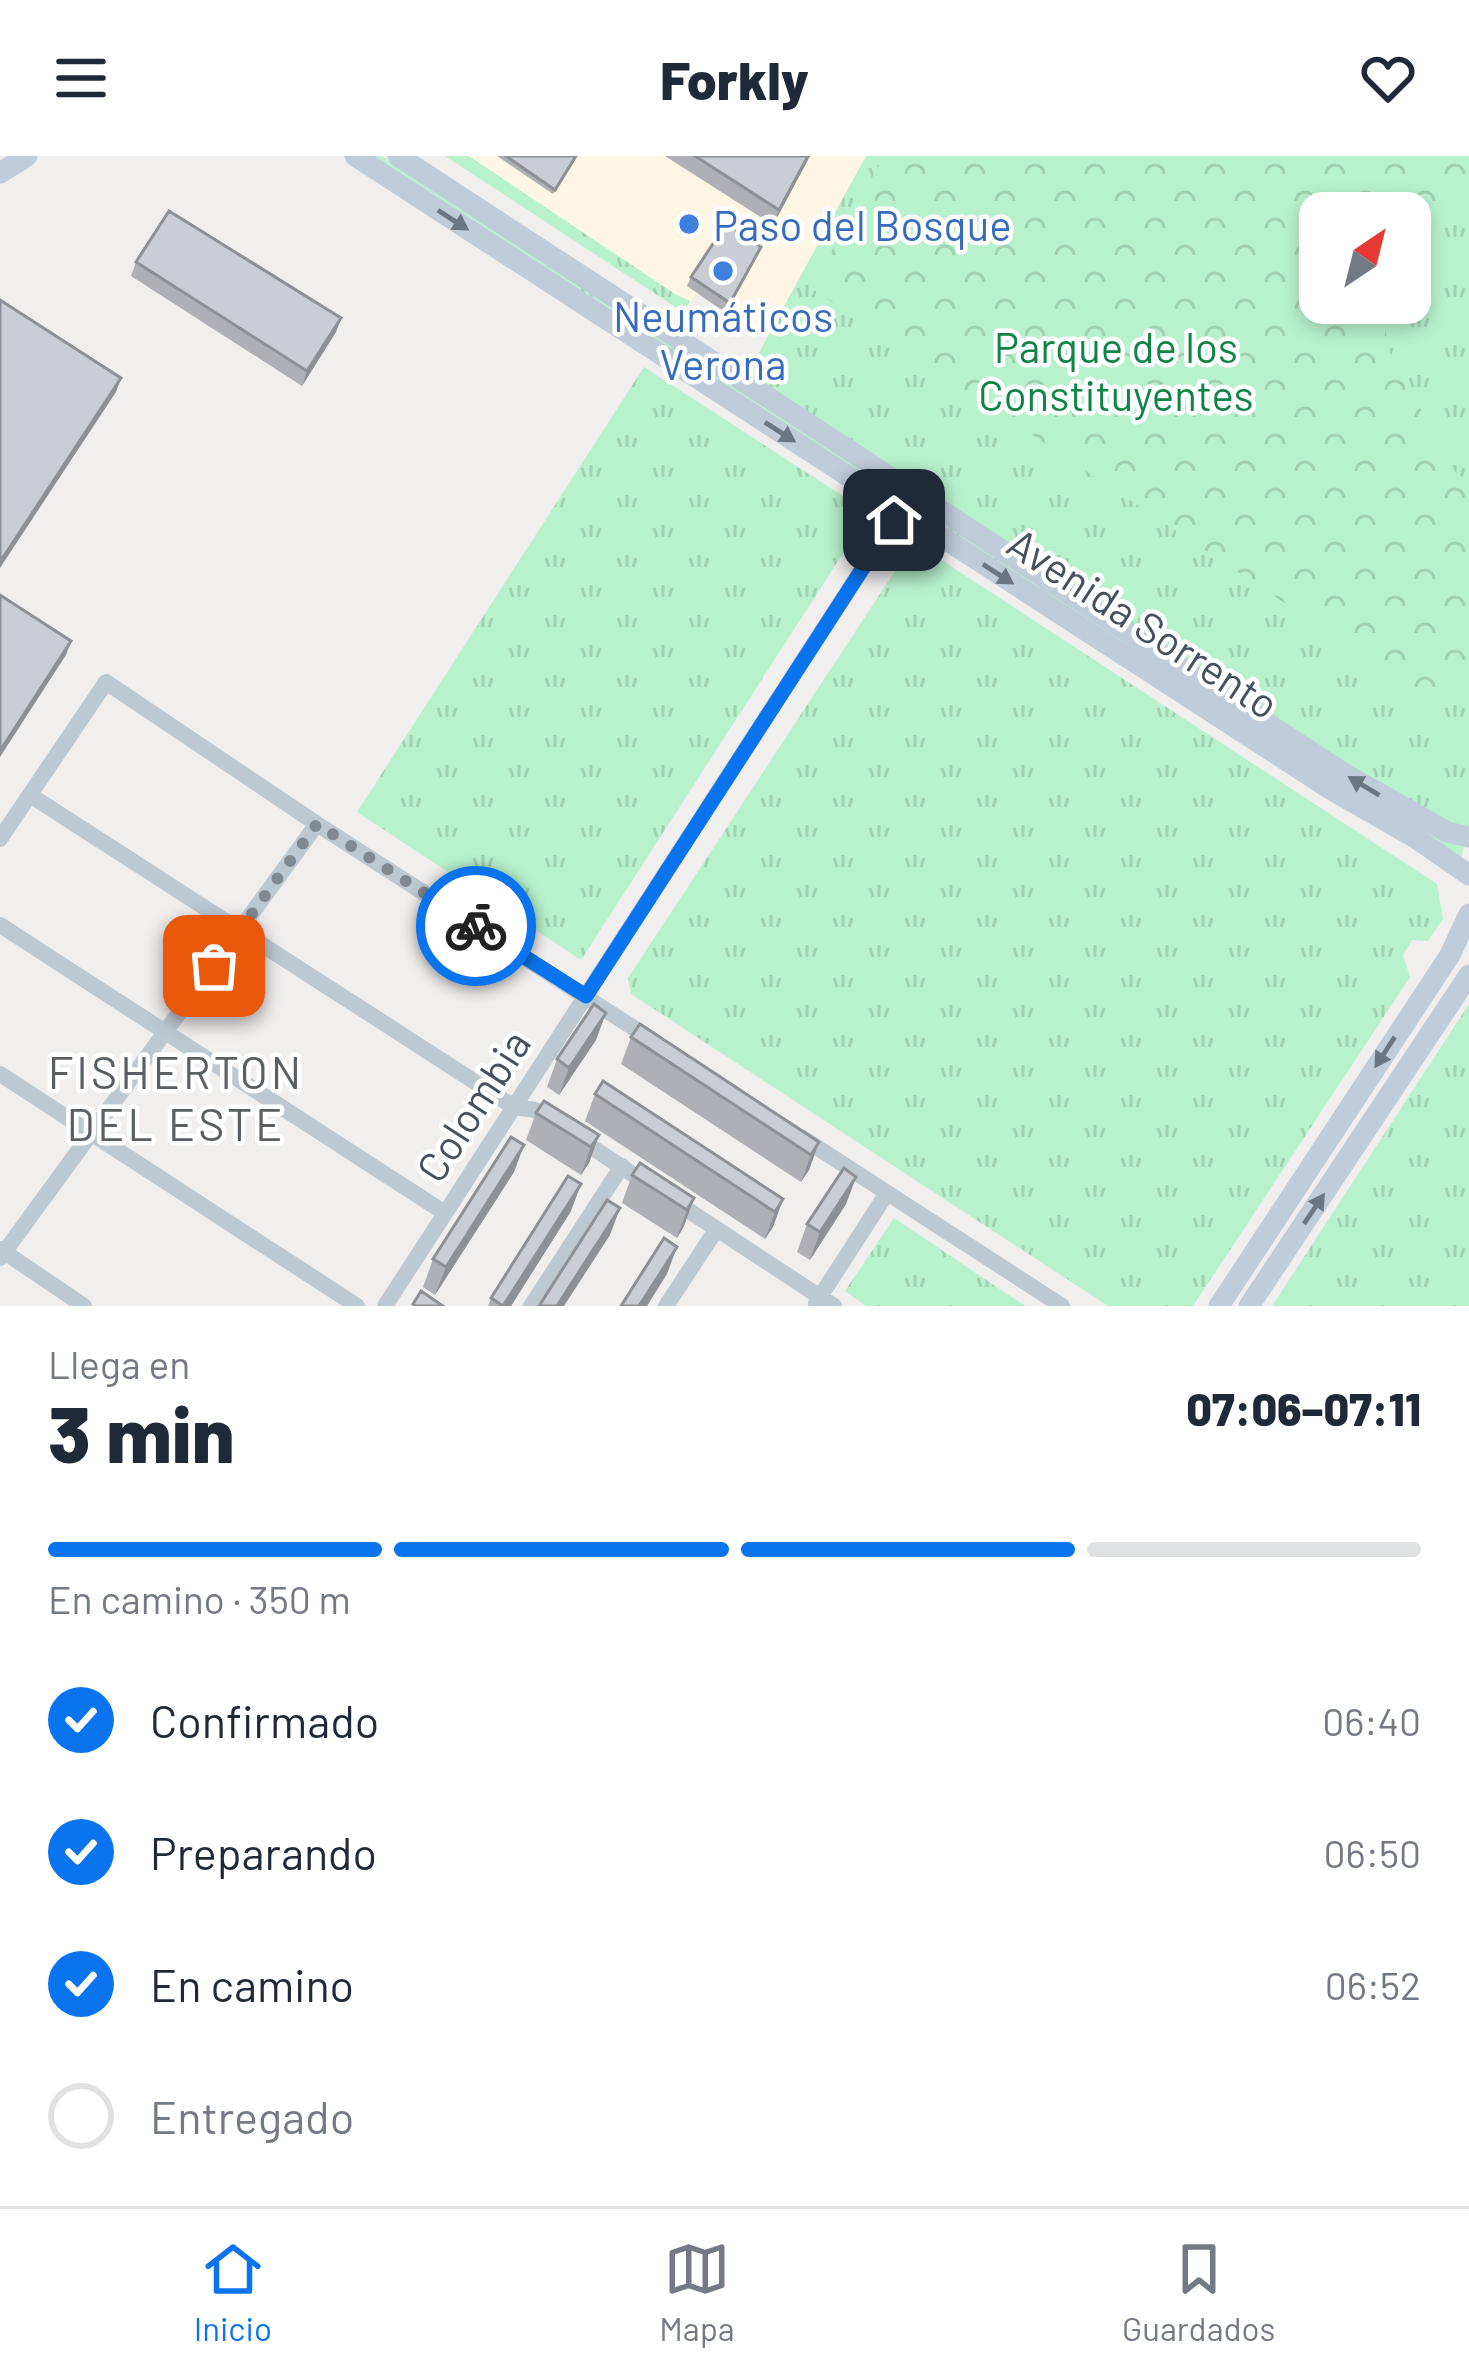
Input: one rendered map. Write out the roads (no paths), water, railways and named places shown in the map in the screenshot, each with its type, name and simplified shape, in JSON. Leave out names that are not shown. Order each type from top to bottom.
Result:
[{"type":"main road","points":[[0,173],[28,156]]},
{"type":"main road","name":"Avenida Sorrento","points":[[355,156],[1469,875]]},
{"type":"main road","name":"Avenida Sorrento","points":[[398,156],[1345,775],[1447,832],[1469,837]]},
{"type":"main road","points":[[1219,1306],[1450,955],[1469,914]]},
{"type":"main road","points":[[1249,1306],[1469,975]]},
{"type":"street","name":"Colombia","points":[[385,1306],[894,520]]},
{"type":"street","points":[[0,839],[106,682],[666,1049]]},
{"type":"street","points":[[30,795],[514,1107],[536,1110],[822,1303],[887,1193]]},
{"type":"street","points":[[85,1306],[1,1253],[317,824]]},
{"type":"street","points":[[0,925],[445,1213]]},
{"type":"street","points":[[0,1074],[357,1306]]},
{"type":"street","points":[[787,1127],[1062,1306]]},
{"type":"street","points":[[531,1306],[622,1166]]},
{"type":"street","points":[[665,1306],[716,1230]]},
{"type":"place","name":"Paso del Bosque","points":[[689,224]]},
{"type":"place","name":"Neumáticos Verona","points":[[723,271]]},
{"type":"district","name":"FISHERTON DEL ESTE","points":[[176,1097]]},
{"type":"park label","name":"Parque de los Constituyentes","points":[[1116,370]]}]
